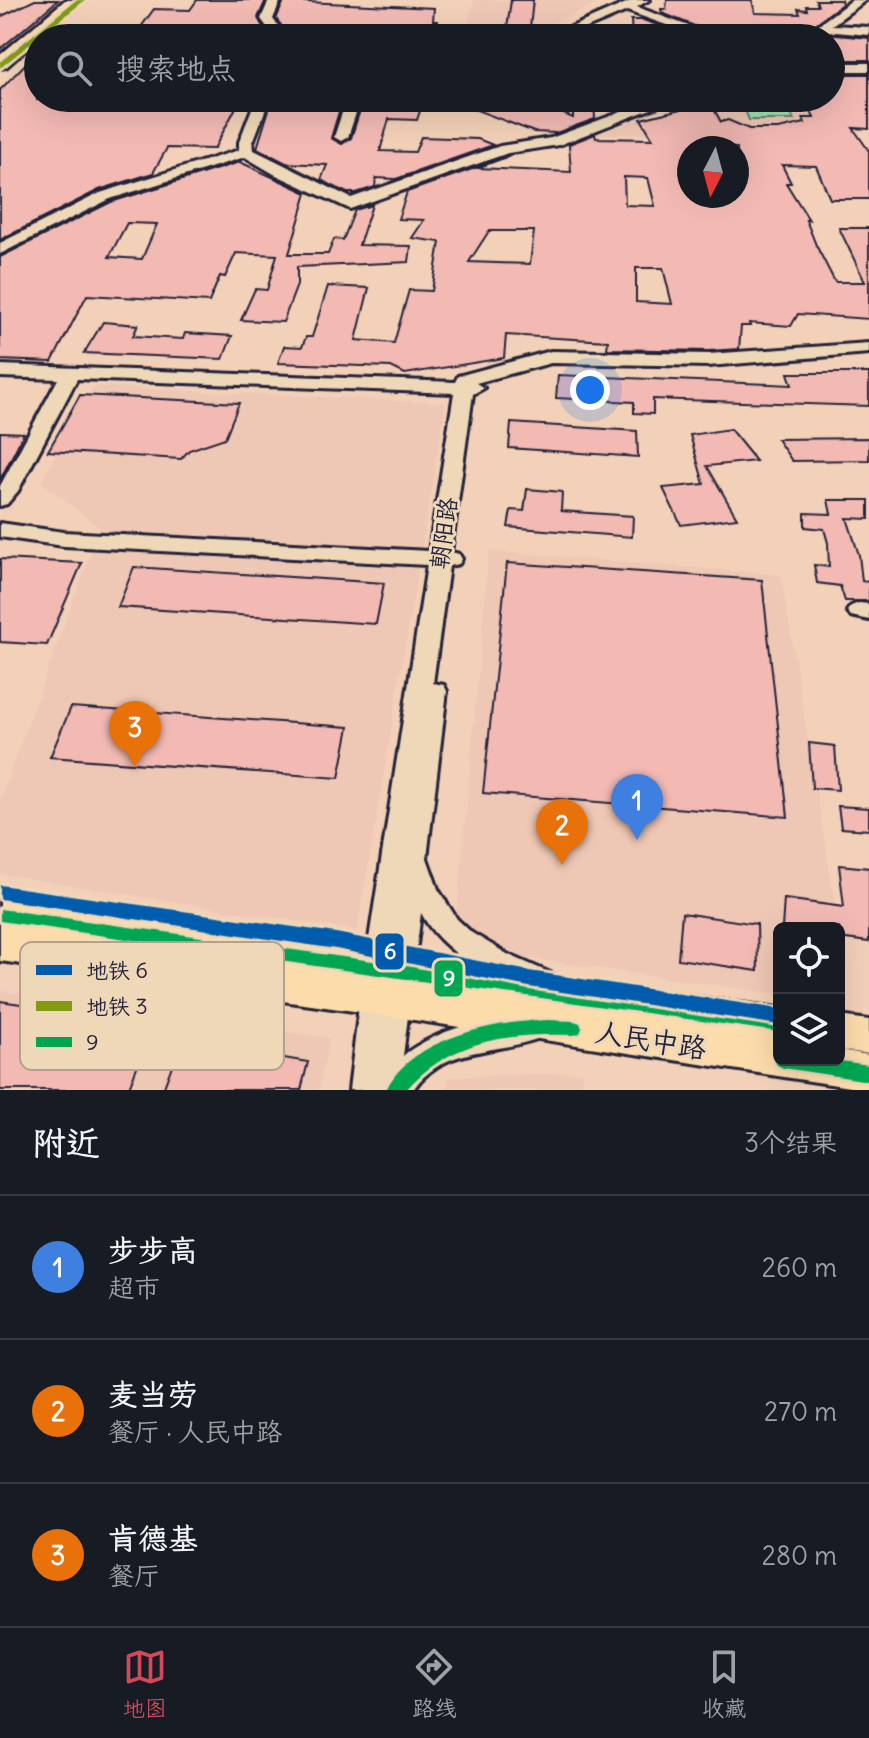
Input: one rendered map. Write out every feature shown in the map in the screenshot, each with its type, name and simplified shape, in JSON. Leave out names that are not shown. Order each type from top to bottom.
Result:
[{"type":"main road","points":[[46,24],[74,0]]},
{"type":"main road","points":[[59,24],[85,0]]},
{"type":"main road","points":[[0,63],[24,43]]},
{"type":"main road","points":[[0,74],[24,55]]},
{"type":"main road","name":"人民中路","points":[[2,931],[80,942]]},
{"type":"main road","name":"人民中路","points":[[284,971],[564,1011],[773,1058]]},
{"type":"main road","name":"人民中路","points":[[564,1011],[773,1025]]},
{"type":"main road","points":[[845,1034],[869,1037]]},
{"type":"main road","name":"人民中路","points":[[822,1066],[869,1073]]},
{"type":"street","points":[[271,24],[267,19],[268,13],[275,0]]},
{"type":"street","points":[[586,24],[643,0]]},
{"type":"street","points":[[826,24],[860,0]]},
{"type":"street","points":[[627,7],[675,24]]},
{"type":"street","points":[[845,31],[869,31]]},
{"type":"street","points":[[845,67],[869,67]]},
{"type":"street","points":[[247,152],[246,142],[258,112]]},
{"type":"street","points":[[341,137],[349,112]]},
{"type":"street","points":[[0,249],[105,196],[247,152],[279,171],[350,204],[505,149],[554,142],[634,112]]},
{"type":"street","points":[[469,388],[465,380],[551,357],[708,360],[869,348]]},
{"type":"street","points":[[0,371],[469,388],[545,369],[689,370],[869,360]]},
{"type":"street","points":[[0,500],[8,491],[71,373]]},
{"type":"street","name":"朝阳路","points":[[383,1090],[387,985],[469,388]]},
{"type":"street","points":[[0,530],[64,539],[445,558]]},
{"type":"street","name":"朝阳路","points":[[365,1090],[414,854],[445,558]]},
{"type":"street","points":[[414,854],[431,909],[450,934],[499,964],[564,1011]]},
{"type":"street","points":[[395,1090],[427,1055],[472,1036],[564,1011]]},
{"type":"shaded area","points":[[474,0],[606,0],[550,24],[468,24]]},
{"type":"shaded area","points":[[845,100],[856,134],[597,134],[661,112],[845,112]]},
{"type":"shaded area","points":[[94,386],[446,403],[357,931],[0,874],[0,799],[100,528],[41,482]]},
{"type":"shaded area","points":[[489,551],[781,575],[838,922],[773,922],[773,993],[454,948]]},
{"type":"shaded area","points":[[0,991],[20,994],[20,1070],[284,1070],[284,1031],[330,1038],[318,1090],[0,1090]]},
{"type":"shaded area","points":[[582,1072],[581,1090],[447,1090],[449,1077]]},
{"type":"green space","points":[[746,112],[790,112],[794,120],[749,120]]},
{"type":"building","points":[[35,0],[58,0],[30,24],[24,24],[24,29],[0,49],[0,17]]},
{"type":"building","points":[[197,0],[266,0],[258,18],[261,24],[143,24],[154,9],[190,10]]},
{"type":"building","points":[[511,0],[533,0],[530,24],[508,24]]},
{"type":"building","points":[[667,0],[752,0],[755,13],[800,14],[798,9],[818,6],[816,0],[841,0],[842,4],[816,24],[689,24],[662,13],[661,9],[666,9]]},
{"type":"building","points":[[284,1],[434,8],[433,21],[438,21],[437,24],[280,24],[276,19]]},
{"type":"building","points":[[631,20],[654,24],[631,24]]},
{"type":"building","points":[[845,36],[869,38],[869,60],[845,60]]},
{"type":"building","points":[[24,65],[24,112],[234,112],[214,149],[167,148],[153,173],[99,190],[0,240],[0,90]]},
{"type":"building","points":[[845,74],[869,74],[869,129],[853,128],[869,151],[869,199],[830,199],[816,166],[782,165],[791,183],[786,183],[809,220],[806,220],[816,245],[835,282],[865,282],[839,228],[869,228],[869,319],[798,314],[791,326],[749,323],[750,326],[741,326],[739,349],[708,351],[607,349],[608,341],[506,335],[504,358],[405,374],[391,367],[278,363],[284,346],[302,347],[306,337],[312,337],[328,286],[369,288],[356,340],[394,343],[409,290],[432,291],[440,242],[412,238],[424,220],[398,219],[407,192],[512,155],[477,168],[571,172],[569,144],[595,134],[596,138],[653,139],[641,119],[669,112],[716,112],[721,122],[728,120],[749,129],[778,129],[805,123],[803,118],[814,118],[811,112],[845,112]],"holes":[[[624,177],[648,178],[655,206],[625,205]],[[489,231],[534,231],[530,264],[469,262]],[[636,268],[663,268],[672,304],[636,302]]]},
{"type":"building","points":[[268,112],[339,112],[331,138],[342,144],[351,138],[359,112],[420,112],[417,120],[389,119],[380,151],[415,152],[421,137],[478,139],[493,145],[396,179],[376,178],[375,187],[356,193],[347,193],[321,180],[327,165],[286,163],[257,148]]},
{"type":"building","points":[[482,112],[559,112],[573,118],[573,112],[595,112],[595,119],[556,133],[534,132]]},
{"type":"building","points":[[240,162],[307,193],[289,254],[328,254],[334,239],[343,240],[355,210],[372,205],[359,245],[411,246],[409,262],[297,267],[297,285],[283,322],[241,320],[255,289],[267,290],[277,255],[236,253],[225,277],[220,276],[209,302],[87,295],[52,362],[0,360],[0,257],[111,202]],"holes":[[[127,223],[157,224],[142,259],[109,257]]]},
{"type":"building","points":[[103,322],[138,325],[133,336],[183,339],[185,333],[232,336],[223,359],[84,353]]},
{"type":"building","points":[[788,373],[869,373],[869,406],[653,399],[653,414],[634,413],[634,402],[556,398],[558,375],[792,385]]},
{"type":"building","points":[[80,395],[239,403],[225,438],[189,450],[181,459],[48,451]]},
{"type":"building","points":[[511,423],[637,431],[638,457],[509,448]]},
{"type":"building","points":[[730,429],[756,461],[707,466],[737,518],[681,525],[663,488],[704,484],[690,435]]},
{"type":"building","points":[[0,432],[24,433],[0,480]]},
{"type":"building","points":[[869,438],[869,460],[792,461],[777,439]]},
{"type":"building","points":[[527,489],[562,492],[561,511],[633,516],[632,537],[508,527],[511,510],[524,511]]},
{"type":"building","points":[[828,500],[869,500],[869,519],[847,518],[859,555],[862,581],[869,582],[869,601],[845,601],[840,586],[817,583],[814,565],[829,567],[828,543],[824,529],[805,527],[805,513],[831,514]]},
{"type":"building","points":[[0,559],[82,563],[47,645],[0,642]]},
{"type":"building","points":[[507,563],[762,580],[788,817],[483,793]]},
{"type":"building","points":[[134,567],[384,583],[376,624],[118,607]]},
{"type":"building","points":[[71,707],[349,727],[339,778],[50,757]]},
{"type":"building","points":[[809,743],[835,746],[838,790],[812,788]]},
{"type":"building","points":[[838,806],[869,808],[869,830],[841,828]]},
{"type":"building","points":[[839,865],[869,868],[869,942],[845,939],[845,922],[782,922],[784,899],[844,907]]},
{"type":"building","points":[[682,913],[757,924],[758,971],[678,959]]},
{"type":"building","points":[[0,1001],[20,1004],[20,1070],[136,1070],[128,1090],[0,1090]]},
{"type":"building","points":[[284,1058],[308,1062],[301,1090],[163,1090],[170,1070],[284,1070]]},
{"type":"metro line","name":"3","points":[[52,24],[81,0]]},
{"type":"metro line","name":"3","points":[[0,66],[24,46]]},
{"type":"metro line","name":"6","points":[[0,892],[336,941],[529,979],[773,1016]]},
{"type":"transit line","name":"9","points":[[0,915],[191,942]]},
{"type":"transit line","name":"9","points":[[284,955],[773,1024]]},
{"type":"transit line","name":"9","points":[[395,1090],[431,1056],[476,1036],[524,1028],[574,1028]]},
{"type":"transit line","name":"9","points":[[823,1066],[869,1073]]},
{"type":"place","name":"肯德基","points":[[135,767]]},
{"type":"place","name":"步步高","points":[[637,840]]},
{"type":"place","name":"麦当劳","points":[[562,865]]}]
